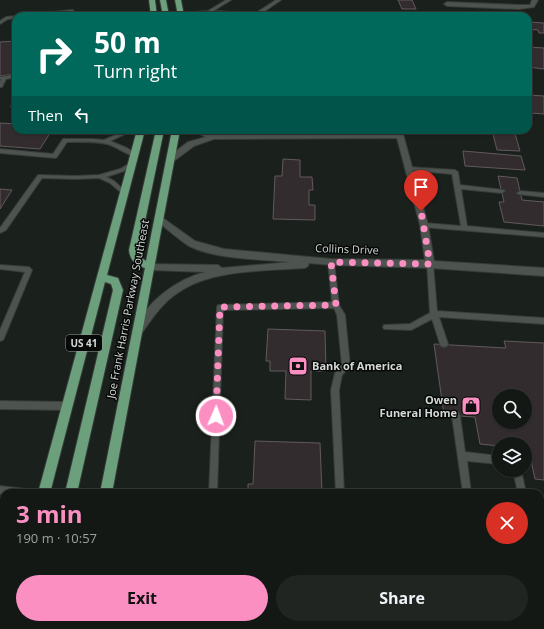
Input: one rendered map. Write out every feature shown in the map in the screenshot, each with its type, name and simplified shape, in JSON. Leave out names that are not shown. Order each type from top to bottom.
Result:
[{"type":"main road","points":[[152,0],[154,12]]},
{"type":"main road","points":[[163,0],[165,12]]},
{"type":"main road","points":[[178,0],[180,12]]},
{"type":"main road","name":"US 41","points":[[45,489],[140,134]]},
{"type":"main road","points":[[150,266],[140,263],[137,260],[134,250],[159,134]]},
{"type":"main road","name":"Joe Frank Harris Parkway Southeast","points":[[107,489],[175,134]]},
{"type":"main road","points":[[72,489],[118,290],[115,281],[102,278]]},
{"type":"street","points":[[448,4],[519,7],[532,6],[535,0]]},
{"type":"street","points":[[207,134],[213,136],[400,136],[424,225],[430,264]]},
{"type":"street","points":[[171,159],[191,144],[213,136]]},
{"type":"street","name":"Collins Drive","points":[[160,219],[192,243],[212,250],[331,262],[430,264],[544,272]]},
{"type":"street","points":[[138,330],[159,303],[176,288],[188,281],[203,276],[238,270],[331,262]]},
{"type":"street","points":[[150,266],[238,270]]},
{"type":"lane","points":[[209,12],[229,0]]},
{"type":"lane","points":[[261,12],[279,0]]},
{"type":"lane","points":[[63,12],[72,12]]},
{"type":"lane","points":[[0,23],[7,18],[12,17]]},
{"type":"lane","points":[[0,86],[2,78],[12,77]]},
{"type":"lane","points":[[106,141],[122,134]]},
{"type":"lane","points":[[0,151],[55,156],[65,140],[106,141],[121,146],[134,155]]},
{"type":"lane","points":[[0,231],[4,228],[40,176],[101,177],[118,172],[132,164]]},
{"type":"lane","points":[[409,169],[455,172],[464,228]]},
{"type":"lane","points":[[101,177],[112,182],[124,193]]},
{"type":"lane","points":[[458,187],[502,191]]},
{"type":"lane","points":[[520,192],[544,194]]},
{"type":"lane","points":[[424,225],[544,235]]},
{"type":"lane","points":[[331,262],[336,305],[341,315],[346,366],[339,373],[335,390],[340,489]]},
{"type":"lane","points":[[430,264],[434,314],[444,344]]},
{"type":"lane","points":[[0,267],[29,270],[0,338]]},
{"type":"lane","points":[[213,489],[220,307],[336,305]]},
{"type":"lane","points":[[387,327],[411,327],[434,314],[544,321]]},
{"type":"lane","points":[[0,405],[67,406]]},
{"type":"lane","points":[[456,416],[466,489]]},
{"type":"lane","points":[[462,456],[492,459]]},
{"type":"lane","points":[[519,477],[521,489]]},
{"type":"building","points":[[398,0],[412,0],[416,9],[402,9]]},
{"type":"building","points":[[532,22],[544,23],[544,33],[539,33],[538,30],[532,29]]},
{"type":"building","points":[[12,41],[12,74],[0,76],[0,42]]},
{"type":"building","points":[[532,47],[544,48],[544,69],[532,68]]},
{"type":"building","points":[[532,95],[544,96],[544,114],[532,113]]},
{"type":"building","points":[[0,123],[12,124],[12,134],[49,134],[40,149],[0,146]]},
{"type":"building","points":[[493,134],[515,134],[520,151],[497,150]]},
{"type":"building","points":[[463,151],[521,156],[525,170],[465,166]]},
{"type":"building","points":[[283,159],[300,160],[300,177],[312,177],[313,190],[309,190],[309,205],[315,205],[315,220],[273,219],[275,176],[282,176]]},
{"type":"building","points":[[498,176],[517,178],[522,200],[544,202],[544,226],[504,222],[499,202],[504,202]]},
{"type":"building","points":[[0,189],[12,190],[0,209]]},
{"type":"building","name":"Bank of America","points":[[268,329],[325,331],[326,371],[311,371],[311,400],[285,399],[286,371],[270,371],[270,361],[266,361]]},
{"type":"building","name":"Owen Funeral Home","points":[[504,341],[544,343],[544,480],[535,479],[532,465],[532,437],[492,437],[492,445],[480,444],[475,417],[444,415],[434,344],[506,348]]},
{"type":"building","points":[[255,441],[320,443],[322,489],[248,489],[248,484],[253,484]]},
{"type":"place","name":"Bank of America","points":[[298,366]]},
{"type":"place","name":"Owen Funeral Home","points":[[471,406]]},
{"type":"route","points":[[216,416],[220,307],[336,305],[331,262],[430,264],[421,211]]}]
